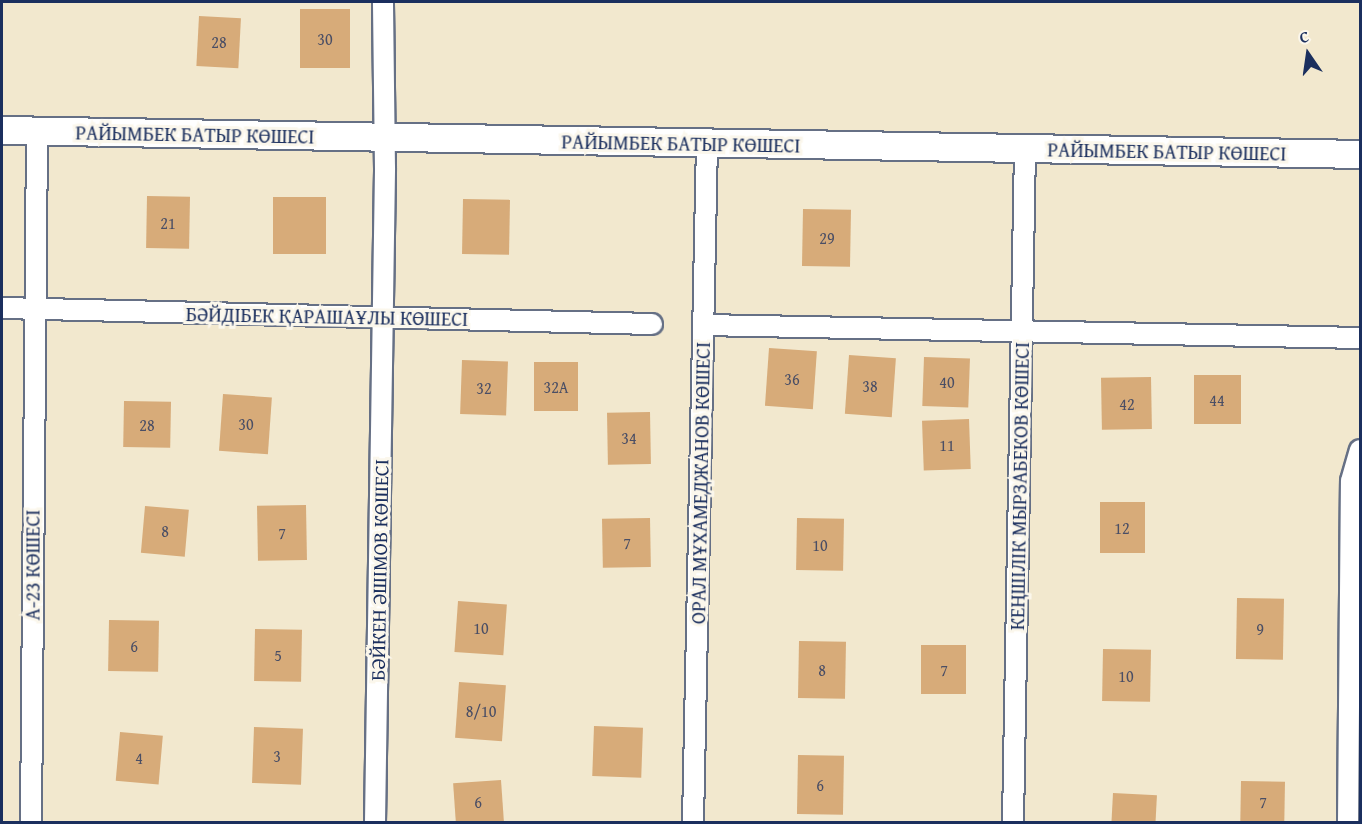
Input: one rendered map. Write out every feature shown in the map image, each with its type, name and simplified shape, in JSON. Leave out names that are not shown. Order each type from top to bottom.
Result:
[{"type":"street","name":"БӘЙКЕН ӘШІМОВ КӨШЕСІ","points":[[375,822],[385,138],[383,2]]},
{"type":"street","name":"РАЙЫМБЕК БАТЫР КӨШЕСІ","points":[[2,130],[1360,154]]},
{"type":"street","name":"А-23 КӨШЕСІ","points":[[31,822],[37,131]]},
{"type":"street","name":"ОРАЛ МҰХАМЕДЖАНОВ КӨШЕСІ","points":[[693,822],[707,144]]},
{"type":"street","name":"КЕҢШІЛІК МЫРЗАБЕКОВ КӨШЕСІ","points":[[1013,822],[1025,149]]},
{"type":"street","name":"БӘЙДІБЕК ҚАРАШАҰЛЫ КӨШЕСІ","points":[[2,308],[652,324]]},
{"type":"street","points":[[703,325],[1022,328],[1360,338]]},
{"type":"street","points":[[1348,822],[1351,481],[1360,450]]},
{"type":"building","points":[[300,9],[350,9],[350,68],[300,68]]},
{"type":"building","points":[[199,16],[241,18],[238,68],[196,66]]},
{"type":"building","points":[[147,196],[190,197],[189,249],[146,248]]},
{"type":"building","points":[[273,197],[326,197],[326,254],[273,254]]},
{"type":"building","points":[[463,199],[510,200],[509,255],[462,254]]},
{"type":"building","points":[[803,209],[851,210],[850,267],[802,266]]},
{"type":"building","points":[[769,348],[817,351],[813,409],[765,406]]},
{"type":"building","points":[[849,355],[896,358],[892,417],[845,414]]},
{"type":"building","points":[[924,357],[970,359],[968,408],[922,406]]},
{"type":"building","points":[[462,360],[508,362],[506,416],[460,414]]},
{"type":"building","points":[[534,362],[578,362],[578,411],[534,411]]},
{"type":"building","points":[[1194,375],[1241,375],[1241,424],[1194,424]]},
{"type":"building","points":[[1151,377],[1152,429],[1102,430],[1101,378]]},
{"type":"building","points":[[223,394],[272,397],[268,454],[219,451]]},
{"type":"building","points":[[124,401],[171,402],[170,448],[123,447]]},
{"type":"building","points":[[650,412],[651,464],[608,465],[607,413]]},
{"type":"building","points":[[969,419],[971,469],[924,471],[922,421]]},
{"type":"building","points":[[1100,502],[1145,502],[1145,553],[1100,553]]},
{"type":"building","points":[[306,505],[307,560],[258,561],[257,506]]},
{"type":"building","points":[[145,506],[189,510],[185,557],[141,553]]},
{"type":"building","points":[[650,518],[651,567],[603,568],[602,519]]},
{"type":"building","points":[[797,518],[844,519],[843,571],[796,570]]},
{"type":"building","points":[[1237,598],[1284,599],[1283,660],[1236,659]]},
{"type":"building","points":[[458,601],[507,604],[503,655],[454,652]]},
{"type":"building","points":[[109,620],[159,621],[158,672],[108,671]]},
{"type":"building","points":[[255,629],[302,630],[301,682],[254,681]]},
{"type":"building","points":[[799,641],[846,642],[845,699],[798,698]]},
{"type":"building","points":[[921,645],[966,645],[966,694],[921,694]]},
{"type":"building","points":[[1103,649],[1151,650],[1150,702],[1102,701]]},
{"type":"building","points":[[459,682],[506,685],[502,741],[455,738]]},
{"type":"building","points":[[594,726],[643,728],[641,778],[592,776]]},
{"type":"building","points":[[254,727],[303,729],[301,785],[252,783]]},
{"type":"building","points":[[120,732],[163,736],[159,785],[116,781]]},
{"type":"building","points":[[798,755],[844,756],[843,815],[797,814]]},
{"type":"building","points":[[501,780],[504,822],[456,822],[453,783]]},
{"type":"building","points":[[1241,781],[1285,782],[1284,822],[1240,822]]},
{"type":"building","points":[[1113,793],[1157,795],[1156,822],[1111,822]]}]
